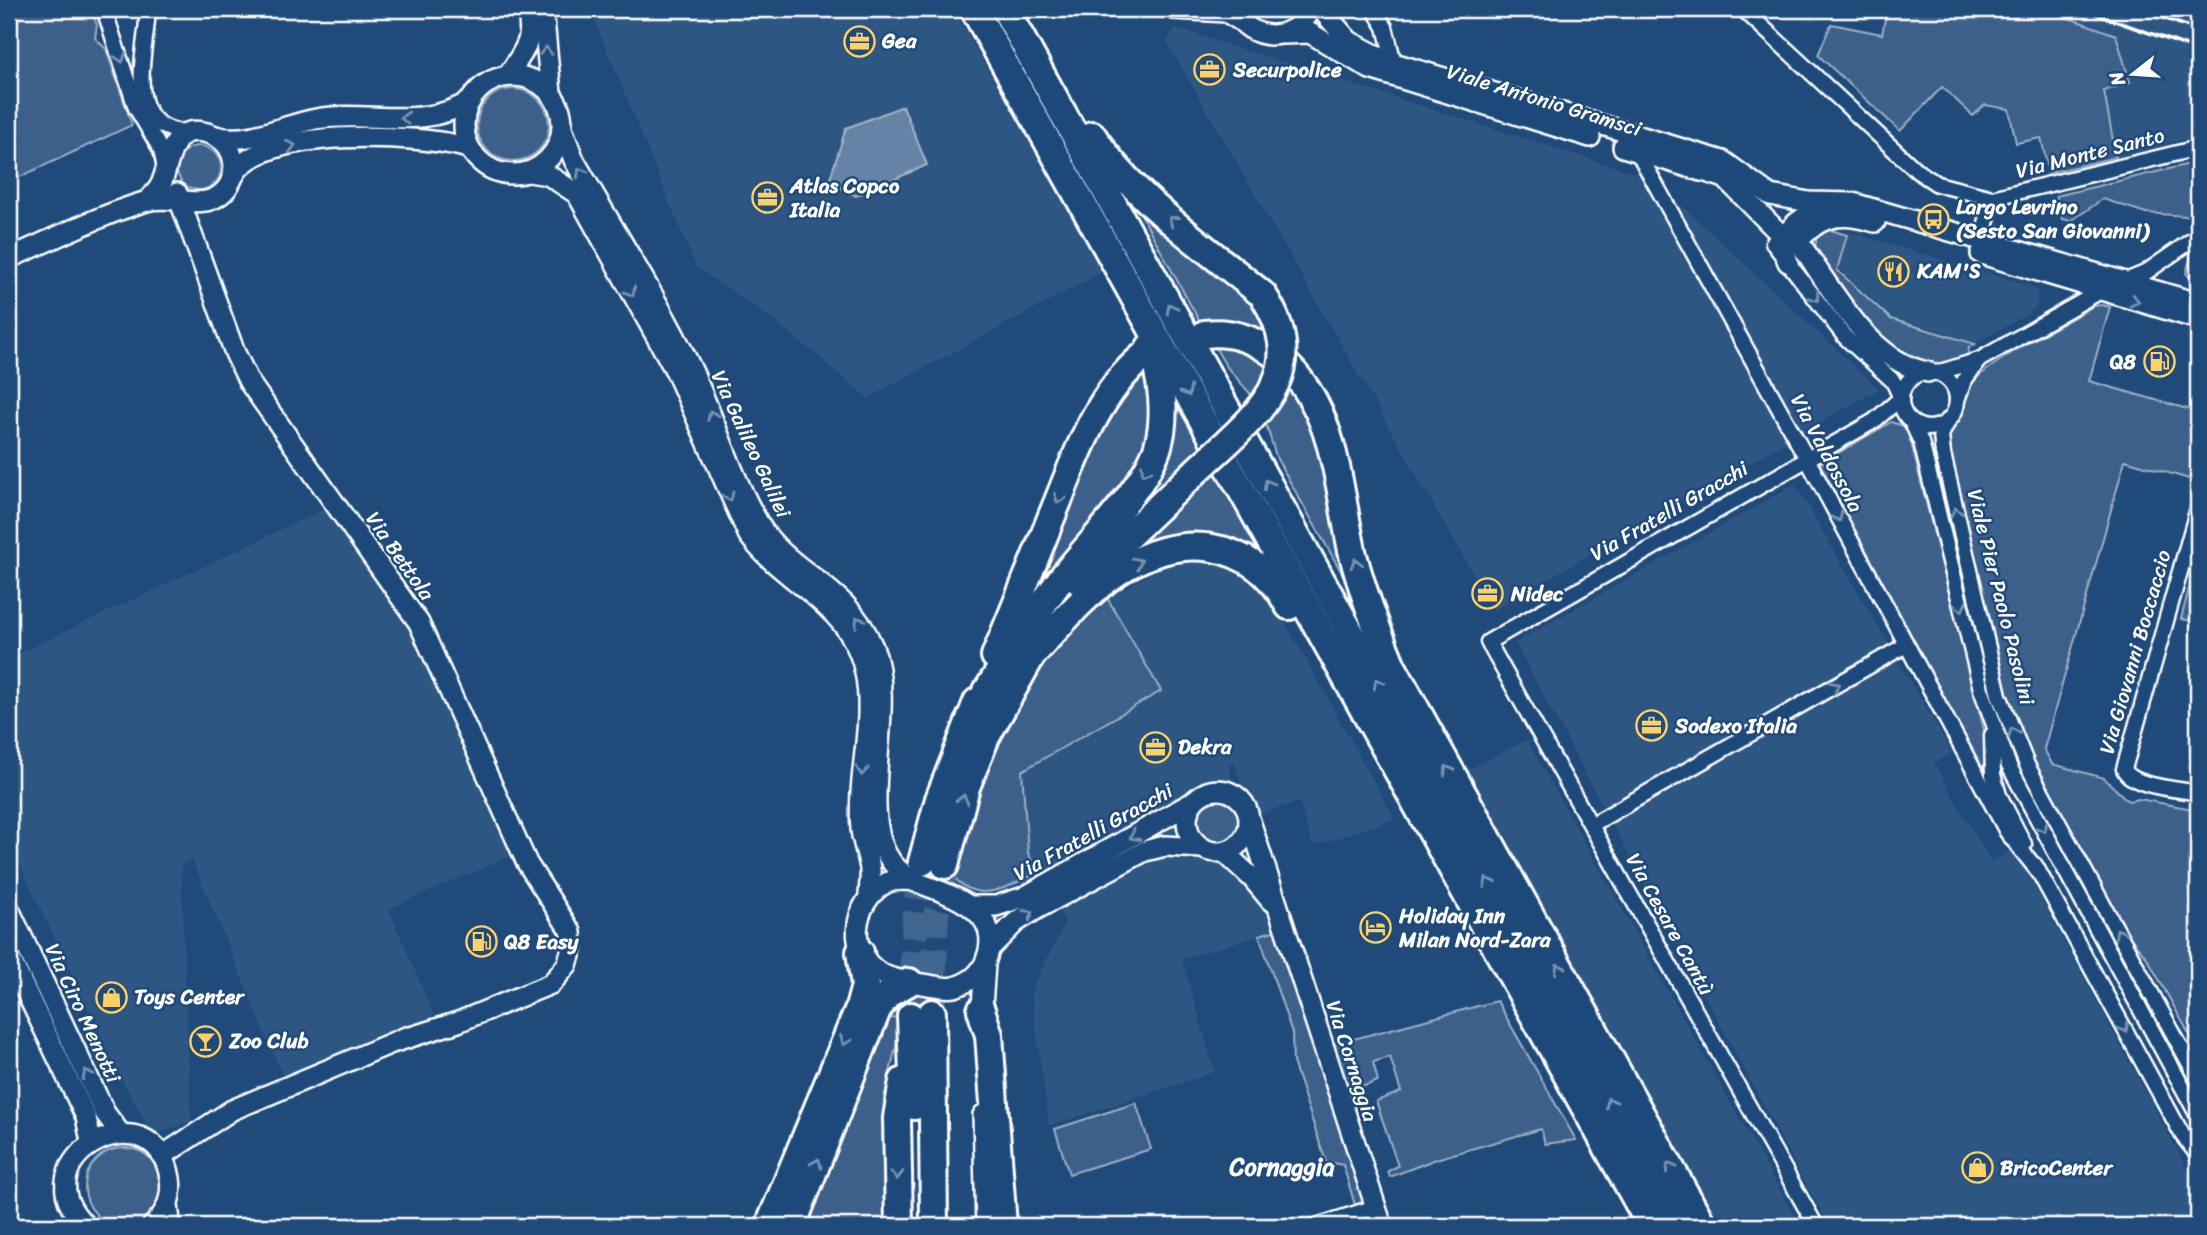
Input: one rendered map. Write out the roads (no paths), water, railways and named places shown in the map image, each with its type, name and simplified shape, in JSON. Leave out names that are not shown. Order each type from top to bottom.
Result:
[{"type":"highway","points":[[974,9],[1651,1226]]},
{"type":"highway","points":[[1005,9],[1679,1226]]},
{"type":"highway","points":[[971,717],[1038,610],[1133,490],[1158,448],[1161,428],[1160,378],[1148,344],[1004,87],[987,33]]},
{"type":"highway","points":[[925,869],[966,787],[986,737],[1056,611],[1081,580],[1254,415],[1276,385],[1283,368],[1282,334],[1277,316],[1264,295],[1140,193],[1108,159],[1050,69],[1025,45]]},
{"type":"highway","points":[[1205,334],[1237,336],[1263,346],[1280,358],[1310,393],[1328,437],[1365,598],[1392,666],[1703,1226]]},
{"type":"highway","points":[[925,869],[939,799],[1081,445],[1103,400],[1125,371],[1142,357]]},
{"type":"highway","points":[[1032,655],[1078,604],[1117,572],[1155,553],[1207,546],[1230,550],[1254,563],[1267,575],[1282,592],[1348,718],[1633,1226]]},
{"type":"highway","points":[[769,1226],[859,1008],[865,986],[860,952]]},
{"type":"highway","points":[[792,1226],[877,1010],[888,994],[909,982]]},
{"type":"highway","points":[[981,1021],[989,1035],[1003,1226]]},
{"type":"highway","points":[[899,1226],[897,1118],[922,1023]]},
{"type":"highway","points":[[918,1226],[922,1023]]},
{"type":"highway","points":[[922,1023],[934,1226]]},
{"type":"highway","points":[[922,1023],[947,1097],[950,1226]]},
{"type":"main road","points":[[508,76],[527,48],[531,32],[527,9]]},
{"type":"main road","points":[[543,9],[551,93]]},
{"type":"main road","name":"Viale Antonio Gramsci","points":[[1174,9],[1237,15],[1261,34],[1310,33],[1361,65],[1394,78],[1726,178],[1776,233],[1790,236]]},
{"type":"main road","points":[[1284,34],[1301,24],[1311,9]]},
{"type":"main road","name":"Viale Antonio Gramsci","points":[[1321,9],[1354,44],[1394,64],[1723,161],[1764,193],[1796,201],[1853,203],[2198,303]]},
{"type":"main road","points":[[508,76],[524,77],[539,83],[551,93],[560,108],[563,131],[553,154],[529,172],[515,175],[495,171],[477,159],[468,148],[464,116],[470,101],[480,88],[493,80],[508,76]]},
{"type":"main road","points":[[147,201],[160,186],[174,144],[203,134],[227,139],[244,138],[329,117],[432,118],[452,112],[470,101]]},
{"type":"main road","name":"Via Galileo Galilei","points":[[563,131],[574,160],[690,365],[759,523],[779,548],[844,601],[867,634],[876,655],[881,690],[876,812],[881,839],[890,861],[925,869]]},
{"type":"main road","points":[[203,134],[230,150],[234,164],[233,177]]},
{"type":"main road","points":[[9,258],[147,201],[223,193],[240,165],[257,156],[337,137],[409,137],[468,148]]},
{"type":"main road","points":[[165,168],[169,183],[189,198]]},
{"type":"main road","name":"Via Galileo Galilei","points":[[529,172],[548,175],[577,194],[676,372],[748,534],[765,556],[821,602],[853,640],[862,658],[870,706],[861,775],[861,830],[870,870],[869,897]]},
{"type":"main road","name":"Viale Antonio Gramsci","points":[[1754,185],[1790,236]]},
{"type":"main road","name":"Via Bettola","points":[[162,1156],[232,1110],[395,1042],[546,974],[561,949],[555,908],[527,863],[419,623],[249,382],[235,353],[192,240],[196,211],[189,198]]},
{"type":"main road","points":[[1788,262],[1790,236],[1824,208],[1853,203]]},
{"type":"main road","points":[[1790,236],[1831,218],[1854,217],[2099,292],[2198,319]]},
{"type":"main road","points":[[1790,236],[1858,327],[1902,365],[1933,372]]},
{"type":"main road","points":[[1226,790],[1243,802],[1250,821],[1242,841],[1224,852],[1203,848],[1193,839],[1187,826],[1188,813],[1193,802],[1207,791],[1226,790]]},
{"type":"main road","name":"Via Fratelli Gracchi","points":[[973,906],[996,906],[1024,897],[1193,802]]},
{"type":"main road","name":"Via Cornaggia","points":[[1250,821],[1382,1226]]},
{"type":"main road","name":"Via Fratelli Gracchi","points":[[988,956],[1016,922],[1135,856],[1165,846],[1203,848]]},
{"type":"main road","name":"Via Cornaggia","points":[[1224,852],[1252,878],[1279,910]]},
{"type":"main road","points":[[981,1021],[963,996],[951,988],[885,976],[860,952],[855,928],[869,897],[890,881],[925,869],[954,895],[973,906],[989,931],[981,1021],[986,1226]]},
{"type":"main road","name":"Via Ciro Menotti","points":[[9,909],[105,1113],[120,1133]]},
{"type":"main road","name":"Via Ciro Menotti","points":[[9,956],[86,1117],[90,1142]]},
{"type":"main road","points":[[951,988],[965,983],[988,956]]},
{"type":"main road","points":[[86,1226],[71,1205],[67,1180],[77,1154],[90,1142],[120,1133],[143,1139],[162,1156],[171,1181],[170,1199],[163,1214],[152,1226]]},
{"type":"street","points":[[104,9],[136,108],[160,150],[165,168]]},
{"type":"street","points":[[148,9],[141,97],[150,114],[158,121],[178,131],[203,134]]},
{"type":"street","points":[[1374,9],[1385,27],[1394,64]]},
{"type":"street","points":[[1743,9],[1923,176],[1937,184],[1992,198],[1982,241]]},
{"type":"street","name":"Via Monte Santo","points":[[1992,198],[2198,148]]},
{"type":"street","name":"Via Valdossola","points":[[1637,151],[1806,457],[1977,776]]},
{"type":"street","points":[[1901,398],[1910,379],[1979,359],[2099,292],[2149,270],[2195,237]]},
{"type":"street","points":[[1788,262],[1845,337],[1893,381],[1910,420],[1931,428],[1949,419],[1964,381],[1979,359]]},
{"type":"street","points":[[1933,372],[1952,384],[1956,401]]},
{"type":"street","name":"Via Fratelli Gracchi","points":[[1488,642],[1806,457],[1874,421],[1901,398]]},
{"type":"street","name":"Via Fratelli Gracchi","points":[[1874,421],[1891,417],[1910,420]]},
{"type":"street","name":"Viale Pier Paolo Pasolini","points":[[1949,419],[1941,435],[1943,454],[1999,695],[2026,765],[2198,1080]]},
{"type":"street","name":"Viale Pier Paolo Pasolini","points":[[1910,420],[1922,442],[1992,723],[2009,766],[2198,1116]]},
{"type":"street","name":"Via Giovanni Boccaccio","points":[[2198,508],[2124,769],[2126,774],[2138,782],[2198,793]]},
{"type":"street","name":"Via Cesare Cantù","points":[[1488,642],[1816,1226]]},
{"type":"street","points":[[1591,825],[1906,645]]},
{"type":"street","name":"Viale Pier Paolo Pasolini","points":[[1992,723],[1993,775],[1999,794],[2038,871],[2183,1136],[2198,1155]]},
{"type":"street","name":"Viale Pier Paolo Pasolini","points":[[1977,776],[2007,832],[2038,871]]},
{"type":"street","name":"Viale Pier Paolo Pasolini","points":[[2137,966],[2149,971],[2198,1059]]},
{"type":"street","points":[[170,1199],[173,1226]]},
{"type":"street","points":[[1316,1226],[1376,1207]]},
{"type":"tunnel","points":[[911,1016],[915,913],[922,862]]},
{"type":"tunnel","points":[[932,1013],[936,916],[945,865]]},
{"type":"railway","points":[[2081,9],[2198,50]]},
{"type":"railway","points":[[2137,9],[2198,30]]},
{"type":"place","name":"Gea","points":[[859,41]]},
{"type":"place","name":"Securpolice","points":[[1210,70]]},
{"type":"place","name":"Atlas Copco Italia","points":[[767,198]]},
{"type":"place","name":"Largo Levrino (Sesto San Giovanni)","points":[[1933,219]]},
{"type":"place","name":"KAM'S","points":[[1894,271]]},
{"type":"place","name":"Q8","points":[[2159,362]]},
{"type":"place","name":"Nidec","points":[[1488,594]]},
{"type":"place","name":"Sodexo Italia","points":[[1652,726]]},
{"type":"place","name":"Dekra","points":[[1155,747]]},
{"type":"place","name":"Holiday Inn Milan Nord-Zara","points":[[1376,928]]},
{"type":"place","name":"Q8 Easy","points":[[481,942]]},
{"type":"place","name":"Toys Center","points":[[111,997]]},
{"type":"place","name":"Zoo Club","points":[[206,1041]]},
{"type":"place","name":"BricoCenter","points":[[1977,1168]]},
{"type":"district","name":"Cornaggia","points":[[1282,1167]]}]
